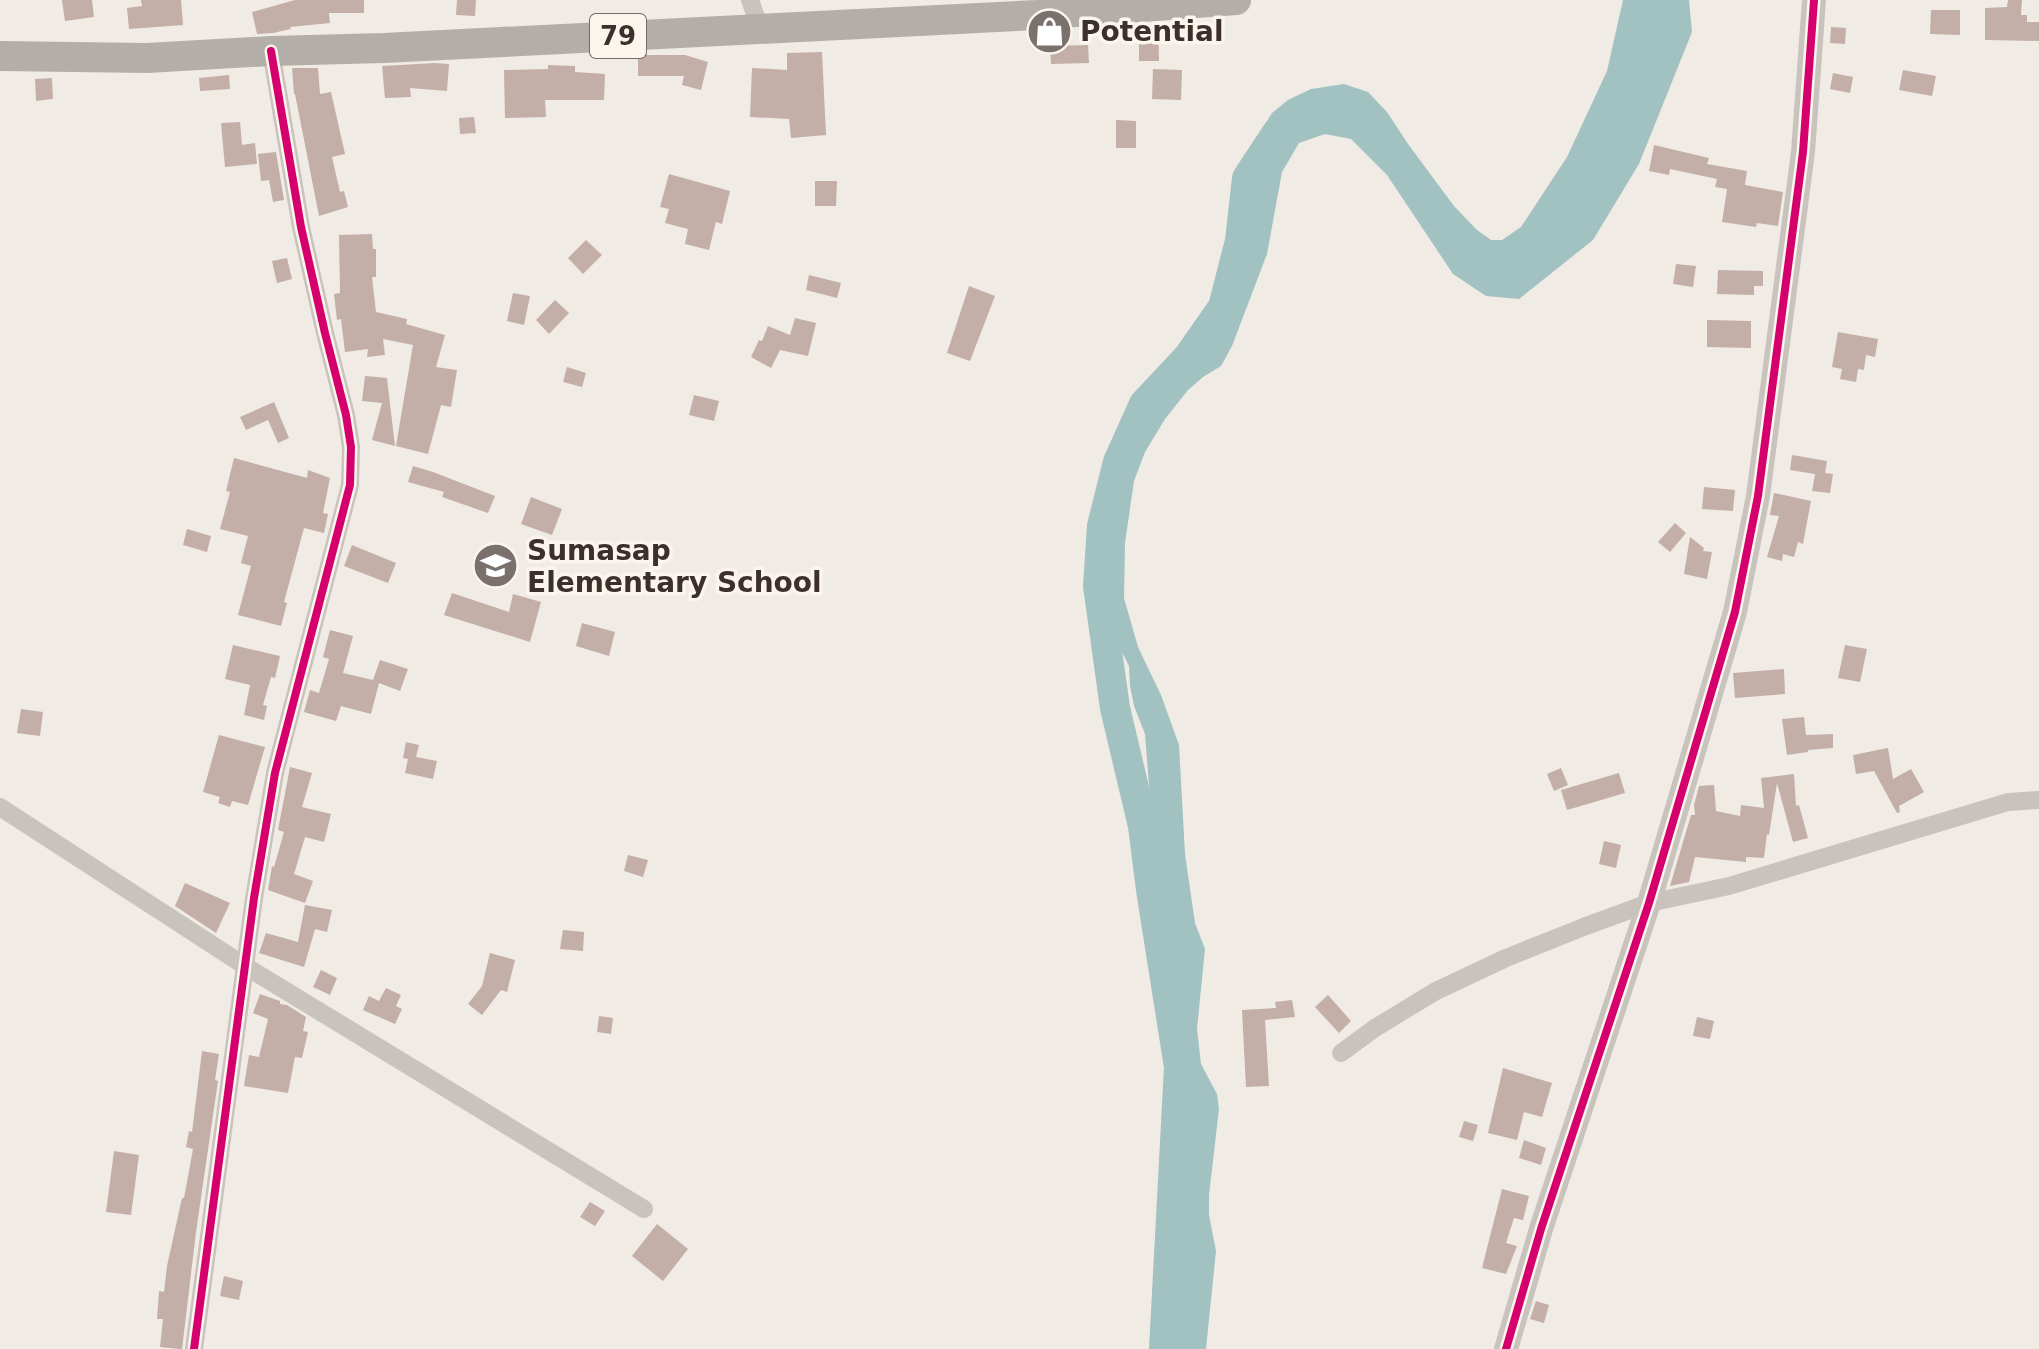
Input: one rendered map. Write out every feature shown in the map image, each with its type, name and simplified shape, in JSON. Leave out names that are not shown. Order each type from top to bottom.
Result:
[{"type":"highway","name":"79","points":[[0,56],[147,58],[394,48],[1036,15],[1236,0]]},
{"type":"street","points":[[750,0],[760,28]]},
{"type":"street","points":[[1506,1349],[1541,1229],[1649,903],[1735,612],[1758,496],[1803,152],[1814,0]]},
{"type":"street","points":[[194,1349],[245,966],[275,773],[350,485],[351,447],[346,415],[301,227],[271,51]]},
{"type":"street","points":[[1341,1053],[1436,991],[1506,958],[1649,903],[1729,886],[2008,802],[2039,800]]},
{"type":"street","points":[[0,807],[245,966],[644,1209]]},
{"type":"water","points":[[1623,0],[1689,0],[1692,32],[1639,164],[1593,240],[1519,299],[1486,296],[1453,274],[1387,175],[1351,139],[1325,134],[1299,143],[1282,172],[1267,254],[1232,346],[1221,366],[1188,390],[1165,419],[1145,452],[1134,481],[1125,543],[1124,598],[1138,647],[1161,695],[1179,745],[1185,854],[1195,923],[1205,949],[1197,1029],[1201,1064],[1217,1094],[1219,1109],[1209,1195],[1209,1215],[1216,1251],[1206,1349],[1176,1349],[1180,1300],[1178,1225],[1184,1136],[1182,1043],[1157,887],[1145,734],[1134,706],[1129,666],[1119,646],[1105,588],[1107,537],[1118,480],[1148,414],[1173,380],[1208,346],[1228,316],[1246,231],[1256,146],[1272,113],[1288,100],[1311,89],[1344,84],[1368,92],[1387,112],[1454,206],[1491,240],[1502,240],[1521,227],[1567,157],[1607,71]]},
{"type":"building","points":[[62,0],[92,0],[94,17],[65,21]]},
{"type":"building","points":[[141,0],[181,0],[183,25],[129,29],[127,8],[142,6]]},
{"type":"building","points":[[295,0],[364,0],[364,13],[329,13],[330,23],[257,34],[252,12]]},
{"type":"building","points":[[457,0],[476,0],[475,16],[456,15]]},
{"type":"building","points":[[2008,0],[2022,0],[2021,15],[2027,15],[2027,22],[2039,22],[2039,41],[1985,40],[1985,8],[2007,7]]},
{"type":"building","points":[[1931,10],[1960,10],[1960,35],[1930,34]]},
{"type":"building","points":[[1158,24],[1159,61],[1139,61],[1139,25]]},
{"type":"building","points":[[1831,27],[1846,28],[1845,44],[1830,43]]},
{"type":"building","points":[[1088,45],[1089,63],[1051,64],[1050,46]]},
{"type":"building","points":[[822,52],[826,135],[791,138],[789,119],[750,117],[752,68],[787,70],[787,53]]},
{"type":"building","points":[[638,55],[685,55],[708,62],[701,90],[682,85],[684,76],[638,76]]},
{"type":"building","points":[[449,64],[447,91],[410,88],[411,97],[385,98],[382,66]]},
{"type":"building","points":[[548,65],[575,66],[575,72],[605,74],[604,100],[545,100],[546,117],[505,118],[504,70],[548,69]]},
{"type":"building","points":[[292,68],[318,68],[320,94],[331,92],[345,154],[332,157],[340,192],[344,191],[348,207],[319,216],[294,94]]},
{"type":"building","points":[[1153,69],[1182,70],[1181,100],[1152,99]]},
{"type":"building","points":[[1903,70],[1936,76],[1932,96],[1899,90]]},
{"type":"building","points":[[1833,73],[1853,77],[1850,93],[1830,89]]},
{"type":"building","points":[[229,75],[230,89],[200,91],[199,78]]},
{"type":"building","points":[[52,78],[53,99],[36,101],[35,79]]},
{"type":"building","points":[[474,117],[476,133],[460,134],[459,118]]},
{"type":"building","points":[[1116,120],[1136,121],[1136,148],[1116,148]]},
{"type":"building","points":[[240,122],[242,145],[255,143],[257,164],[225,167],[221,123]]},
{"type":"building","points":[[1654,145],[1709,158],[1707,164],[1747,171],[1745,185],[1783,192],[1778,226],[1757,223],[1756,227],[1722,222],[1727,189],[1715,187],[1717,179],[1670,169],[1669,175],[1649,171]]},
{"type":"building","points":[[276,152],[284,200],[273,202],[269,180],[261,181],[258,154]]},
{"type":"building","points":[[669,174],[730,191],[722,224],[716,222],[709,250],[685,244],[688,229],[665,223],[669,209],[660,207]]},
{"type":"building","points":[[815,181],[837,181],[836,206],[815,206]]},
{"type":"building","points":[[372,234],[373,249],[376,249],[376,277],[372,277],[376,312],[407,319],[406,324],[445,335],[436,367],[457,370],[451,407],[441,405],[428,454],[396,446],[413,345],[383,339],[385,355],[367,357],[368,349],[345,352],[334,294],[340,293],[339,235]]},
{"type":"building","points":[[586,240],[602,255],[583,274],[568,258]]},
{"type":"building","points":[[287,258],[292,279],[277,283],[272,261]]},
{"type":"building","points":[[1676,264],[1696,266],[1693,287],[1673,284]]},
{"type":"building","points":[[1718,270],[1763,271],[1763,286],[1754,286],[1754,295],[1717,294]]},
{"type":"building","points":[[809,275],[841,283],[837,298],[806,290]]},
{"type":"building","points":[[969,286],[995,296],[970,361],[947,353]]},
{"type":"building","points":[[513,293],[530,296],[524,325],[507,321]]},
{"type":"building","points":[[555,300],[569,313],[549,334],[536,320]]},
{"type":"building","points":[[795,318],[816,323],[808,356],[780,350],[771,368],[751,357],[768,326],[790,335]]},
{"type":"building","points":[[1707,320],[1751,321],[1751,348],[1707,347]]},
{"type":"building","points":[[1838,332],[1878,339],[1875,357],[1866,355],[1864,370],[1858,369],[1856,382],[1840,379],[1842,369],[1832,367]]},
{"type":"building","points":[[567,367],[586,373],[582,387],[563,382]]},
{"type":"building","points":[[365,376],[387,378],[395,446],[372,440],[382,403],[362,401]]},
{"type":"building","points":[[694,395],[719,401],[714,421],[689,415]]},
{"type":"building","points":[[274,402],[289,438],[278,443],[268,420],[246,430],[240,417]]},
{"type":"building","points":[[1792,455],[1827,461],[1825,473],[1833,474],[1830,493],[1812,491],[1815,474],[1790,470]]},
{"type":"building","points":[[234,458],[307,478],[308,470],[330,478],[323,513],[328,514],[324,533],[304,528],[284,602],[287,603],[281,626],[238,615],[251,566],[241,563],[248,536],[220,529],[230,492],[226,491]]},
{"type":"building","points":[[413,466],[495,496],[488,513],[442,497],[444,492],[408,482]]},
{"type":"building","points":[[1704,487],[1735,490],[1733,511],[1702,509]]},
{"type":"building","points":[[1774,493],[1811,501],[1803,544],[1798,542],[1794,557],[1783,554],[1782,561],[1767,557],[1779,516],[1770,515]]},
{"type":"building","points":[[531,497],[562,509],[552,535],[521,524]]},
{"type":"building","points":[[1675,523],[1686,533],[1670,552],[1658,542]]},
{"type":"building","points":[[187,529],[211,536],[207,552],[183,545]]},
{"type":"building","points":[[1690,537],[1704,548],[1703,551],[1712,552],[1707,579],[1684,574]]},
{"type":"building","points":[[352,545],[396,563],[388,583],[344,566]]},
{"type":"building","points":[[452,593],[509,612],[513,594],[541,602],[530,642],[444,615]]},
{"type":"building","points":[[582,623],[615,632],[609,656],[576,646]]},
{"type":"building","points":[[330,630],[353,636],[343,673],[373,680],[380,660],[408,669],[400,691],[379,683],[371,714],[341,706],[336,721],[304,712],[310,690],[319,693],[329,659],[323,657]]},
{"type":"building","points":[[233,645],[280,656],[275,678],[271,677],[263,705],[267,706],[264,720],[244,715],[250,685],[225,679]]},
{"type":"building","points":[[1845,645],[1867,649],[1860,682],[1838,678]]},
{"type":"building","points":[[1784,669],[1785,694],[1735,698],[1733,673]]},
{"type":"building","points":[[21,709],[43,712],[40,736],[17,733]]},
{"type":"building","points":[[1804,717],[1806,735],[1833,734],[1833,748],[1787,755],[1782,719]]},
{"type":"building","points":[[219,735],[265,747],[248,805],[232,801],[230,807],[218,803],[220,797],[203,792]]},
{"type":"building","points":[[406,742],[419,745],[416,757],[437,761],[433,779],[405,773],[408,759],[403,758]]},
{"type":"building","points":[[1888,748],[1893,779],[1911,769],[1924,792],[1899,806],[1900,812],[1897,813],[1874,771],[1856,774],[1853,755]]},
{"type":"building","points":[[290,767],[312,773],[302,807],[331,814],[324,842],[305,837],[294,874],[313,881],[305,903],[268,890],[272,866],[284,832],[278,830]]},
{"type":"building","points":[[1561,768],[1568,785],[1554,791],[1547,774]]},
{"type":"building","points":[[1619,773],[1625,793],[1567,810],[1561,790]]},
{"type":"building","points":[[1794,774],[1796,806],[1799,805],[1808,838],[1793,842],[1777,783],[1764,858],[1746,857],[1746,862],[1695,857],[1689,882],[1670,886],[1691,815],[1695,815],[1699,786],[1714,785],[1716,811],[1740,816],[1741,805],[1764,808],[1761,778]]},
{"type":"building","points":[[1604,841],[1621,845],[1616,868],[1599,864]]},
{"type":"building","points":[[628,855],[648,860],[643,877],[624,871]]},
{"type":"building","points":[[185,883],[230,903],[216,933],[175,906]]},
{"type":"building","points":[[305,905],[332,910],[327,932],[315,929],[304,967],[259,953],[266,933],[298,942]]},
{"type":"building","points":[[563,930],[584,932],[583,951],[560,949]]},
{"type":"building","points":[[490,953],[515,960],[507,992],[501,990],[482,1015],[468,1004],[482,986]]},
{"type":"building","points":[[321,970],[337,978],[330,995],[313,987]]},
{"type":"building","points":[[386,988],[401,995],[396,1006],[402,1009],[395,1024],[363,1010],[369,996],[379,1001]]},
{"type":"building","points":[[260,994],[280,1001],[280,1004],[306,1017],[303,1031],[308,1032],[302,1058],[295,1057],[288,1093],[244,1086],[249,1055],[259,1057],[268,1019],[253,1013]]},
{"type":"building","points":[[1328,995],[1351,1021],[1339,1033],[1315,1007]]},
{"type":"building","points":[[1292,1000],[1295,1017],[1265,1020],[1269,1086],[1246,1087],[1242,1010],[1276,1008],[1275,1002]]},
{"type":"building","points":[[599,1016],[613,1018],[611,1034],[597,1032]]},
{"type":"building","points":[[1697,1017],[1714,1021],[1710,1039],[1693,1036]]},
{"type":"building","points":[[202,1051],[219,1054],[215,1080],[218,1081],[182,1349],[160,1347],[163,1319],[157,1319],[159,1291],[164,1292],[193,1149],[186,1147],[189,1131],[192,1132]]},
{"type":"building","points":[[1503,1068],[1552,1083],[1542,1117],[1524,1112],[1517,1140],[1488,1133]]},
{"type":"building","points":[[1464,1121],[1478,1125],[1473,1141],[1459,1137]]},
{"type":"building","points":[[1524,1140],[1546,1148],[1541,1165],[1519,1158]]},
{"type":"building","points":[[114,1151],[139,1155],[131,1215],[106,1212]]},
{"type":"building","points":[[1502,1189],[1529,1196],[1523,1220],[1514,1218],[1506,1243],[1517,1246],[1506,1274],[1482,1268]]},
{"type":"building","points":[[590,1202],[605,1211],[595,1226],[580,1217]]},
{"type":"building","points":[[657,1224],[688,1249],[663,1281],[632,1256]]},
{"type":"building","points":[[224,1276],[243,1281],[239,1300],[220,1296]]},
{"type":"building","points":[[1536,1301],[1549,1305],[1544,1323],[1530,1319]]},
{"type":"waterway","points":[[1164,1349],[1179,1067],[1143,826],[1115,708],[1098,586],[1102,526],[1118,462],[1144,404],[1188,357],[1223,307],[1240,241],[1247,178],[1276,134]]},
{"type":"cycle path","points":[[1506,1349],[1541,1229],[1649,903],[1735,612],[1758,496],[1803,152],[1814,0]]},
{"type":"cycle path","points":[[194,1349],[254,898],[275,773],[350,485],[351,447],[346,415],[301,227],[271,51]]},
{"type":"place","name":"Potential","points":[[1049,31]]},
{"type":"place","name":"Sumasap Elementary School","points":[[496,566]]}]
